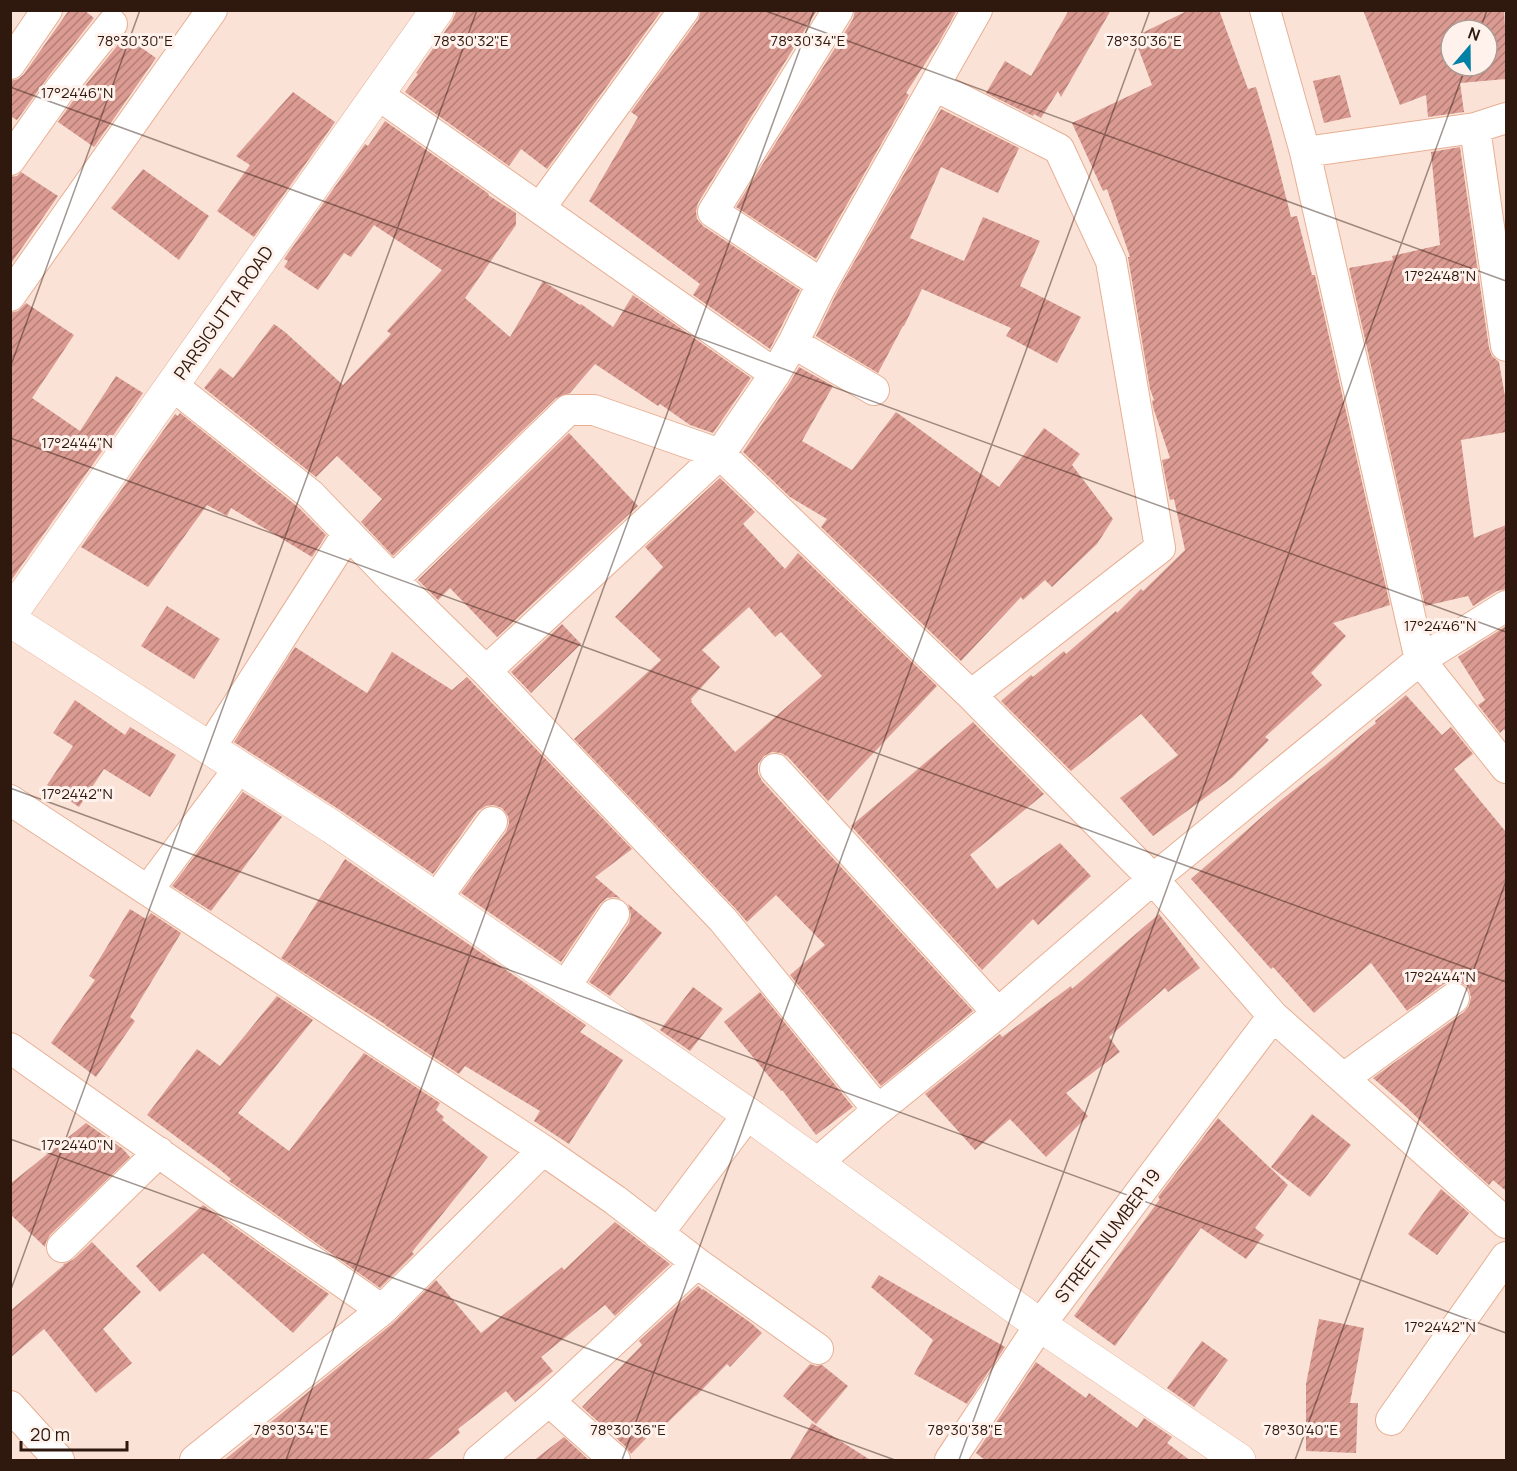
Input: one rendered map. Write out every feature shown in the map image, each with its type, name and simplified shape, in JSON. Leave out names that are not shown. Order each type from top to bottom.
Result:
[{"type":"street","points":[[10,64],[47,10]]},
{"type":"street","points":[[10,296],[212,10]]},
{"type":"street","name":"PARSIGUTTA ROAD","points":[[10,615],[436,10]]},
{"type":"street","points":[[540,208],[684,10]]},
{"type":"street","points":[[822,284],[713,212],[838,10]]},
{"type":"street","points":[[486,671],[720,454],[776,374],[822,284],[977,10]]},
{"type":"street","points":[[1265,10],[1305,152],[1420,660],[1506,768]]},
{"type":"street","points":[[10,160],[61,88],[112,24]]},
{"type":"street","points":[[935,86],[1059,149],[1111,261],[1160,548],[971,695]]},
{"type":"street","points":[[377,94],[776,374]]},
{"type":"street","points":[[1305,152],[1475,128],[1506,118]]},
{"type":"street","points":[[1475,128],[1506,346]]},
{"type":"street","points":[[793,343],[874,390]]},
{"type":"street","points":[[173,386],[310,494],[486,671],[723,920],[878,1110]]},
{"type":"street","points":[[393,580],[568,410],[594,410],[720,454],[971,695],[1153,879],[1273,1016],[1506,1223]]},
{"type":"street","points":[[210,748],[348,533]]},
{"type":"street","points":[[817,1163],[878,1110],[998,1013],[1153,879],[1420,660],[1506,606]]},
{"type":"street","points":[[10,620],[332,826],[748,1114],[1040,1325],[1239,1461]]},
{"type":"street","points":[[148,890],[240,767]]},
{"type":"street","points":[[775,770],[998,1013]]},
{"type":"street","points":[[10,800],[543,1150],[818,1349]]},
{"type":"street","points":[[436,899],[492,822]]},
{"type":"street","points":[[565,987],[614,914]]},
{"type":"street","points":[[1344,1078],[1454,998]]},
{"type":"street","name":"STREET NUMBER 19","points":[[950,1461],[1040,1325],[1273,1016]]},
{"type":"street","points":[[10,1048],[382,1310]]},
{"type":"street","points":[[658,1234],[748,1114]]},
{"type":"street","points":[[195,1461],[382,1310],[543,1150]]},
{"type":"street","points":[[62,1247],[159,1152]]},
{"type":"street","points":[[1391,1420],[1506,1257]]},
{"type":"street","points":[[478,1461],[549,1401],[697,1263]]},
{"type":"street","points":[[549,1401],[615,1461]]},
{"type":"street","points":[[10,1406],[59,1461]]},
{"type":"building","points":[[69,10],[84,10],[94,18],[17,120],[10,116],[10,81],[24,74]]},
{"type":"building","points":[[457,10],[662,10],[547,169],[521,149],[509,166],[405,92]]},
{"type":"building","points":[[701,10],[817,10],[698,203],[696,211],[697,219],[703,226],[800,290],[770,349],[693,295],[700,284],[589,201],[638,117],[631,112],[698,20]]},
{"type":"building","points":[[855,10],[957,10],[906,93],[909,95],[816,259],[736,207],[853,19]]},
{"type":"building","points":[[1069,10],[1111,10],[1061,97],[1058,91],[1041,118],[986,93],[1005,61],[1031,76]]},
{"type":"building","points":[[1189,10],[1219,10],[1248,89],[1256,87],[1291,217],[1297,216],[1312,275],[1315,275],[1390,605],[1333,623],[1346,636],[1311,673],[1322,685],[1265,737],[1269,740],[1232,778],[1153,836],[1120,798],[1178,755],[1141,714],[1071,771],[1001,701],[1031,675],[1033,677],[1064,651],[1066,654],[1116,611],[1117,613],[1185,550],[1174,499],[1170,500],[1162,460],[1170,458],[1153,407],[1152,401],[1154,400],[1150,389],[1128,257],[1130,257],[1107,189],[1103,191],[1072,123],[1152,85],[1134,37]]},
{"type":"building","points":[[1363,10],[1504,10],[1506,79],[1460,83],[1464,112],[1428,117],[1426,95],[1400,105]]},
{"type":"building","points":[[125,36],[156,58],[94,147],[58,122]]},
{"type":"building","points":[[1340,75],[1351,117],[1324,123],[1313,81]]},
{"type":"building","points":[[293,92],[335,122],[254,237],[217,211],[250,165],[236,156]]},
{"type":"building","points":[[941,109],[1019,148],[998,193],[941,167],[910,238],[964,261],[983,217],[1040,241],[1020,286],[1081,317],[1057,363],[1006,336],[1011,328],[922,289],[878,373],[816,336],[837,292]]},
{"type":"building","points":[[385,121],[516,213],[516,225],[465,298],[510,337],[543,281],[613,327],[633,295],[751,378],[713,433],[690,425],[595,364],[570,393],[556,398],[393,556],[361,522],[382,499],[337,456],[316,477],[204,388],[220,368],[233,378],[274,324],[343,385],[391,334],[387,331],[442,270],[374,225],[351,257],[344,253],[318,290],[284,267],[288,261],[284,259],[365,144],[368,146]]},
{"type":"building","points":[[1460,147],[1489,348],[1492,356],[1499,362],[1506,402],[1506,432],[1461,440],[1474,538],[1506,525],[1506,589],[1497,591],[1473,606],[1468,596],[1425,606],[1349,268],[1393,260],[1392,256],[1440,245],[1431,152]]},
{"type":"building","points":[[143,169],[209,216],[179,260],[111,208]]},
{"type":"building","points":[[21,172],[58,196],[10,265],[10,177],[17,176]]},
{"type":"building","points":[[26,303],[74,335],[32,398],[80,431],[116,376],[143,393],[10,582],[10,313],[18,311]]},
{"type":"building","points":[[799,367],[833,386],[802,441],[852,470],[896,412],[999,487],[1044,428],[1080,454],[1072,465],[1113,519],[1097,544],[1052,587],[1045,580],[1023,600],[1021,597],[961,661],[821,527],[827,519],[790,497],[743,452]]},
{"type":"building","points":[[180,413],[298,507],[326,535],[312,557],[231,508],[227,516],[207,505],[148,587],[81,547],[175,414],[178,416]]},
{"type":"building","points":[[569,433],[638,506],[497,637],[450,588],[438,600],[418,580]]},
{"type":"building","points":[[720,478],[755,512],[743,524],[785,569],[798,553],[937,686],[828,801],[788,757],[781,753],[772,752],[764,756],[758,764],[758,773],[762,781],[973,1011],[881,1086],[790,975],[825,945],[776,895],[747,922],[574,739],[661,660],[615,617],[663,567],[645,547]],"holes":[[[749,607],[775,637],[781,632],[822,676],[735,752],[691,702],[691,699],[720,667],[702,650]]]},
{"type":"building","points":[[167,606],[220,639],[194,679],[141,646]]},
{"type":"building","points":[[562,624],[581,644],[531,693],[511,672]]},
{"type":"building","points":[[1506,626],[1506,733],[1504,729],[1500,733],[1478,705],[1485,700],[1458,657]]},
{"type":"building","points":[[295,647],[367,693],[392,652],[452,690],[467,677],[632,849],[595,877],[621,899],[607,898],[600,904],[561,962],[461,893],[506,832],[509,823],[508,816],[502,808],[493,805],[478,811],[433,874],[343,812],[234,742]]},
{"type":"building","points":[[1406,695],[1442,735],[1451,727],[1473,754],[1454,769],[1506,832],[1506,1191],[1493,1180],[1489,1185],[1373,1078],[1464,1012],[1469,1006],[1471,997],[1468,987],[1460,982],[1452,981],[1444,984],[1407,1011],[1371,963],[1314,1013],[1273,967],[1271,969],[1191,879]]},
{"type":"building","points":[[75,700],[125,735],[130,727],[176,755],[150,797],[104,769],[79,807],[47,785],[73,746],[53,733]]},
{"type":"building","points":[[973,722],[1044,794],[970,855],[997,889],[1060,843],[1091,876],[1038,925],[1033,919],[982,970],[851,826]]},
{"type":"building","points":[[243,792],[282,817],[211,911],[172,886]]},
{"type":"building","points":[[345,859],[586,1025],[580,1032],[623,1060],[569,1144],[534,1121],[540,1111],[465,1066],[459,1074],[281,958]]},
{"type":"building","points":[[628,904],[662,933],[610,996],[589,982],[629,923],[631,915]]},
{"type":"building","points":[[130,909],[146,919],[151,913],[181,933],[130,1017],[135,1021],[96,1077],[51,1043],[95,980],[89,976]]},
{"type":"building","points":[[1159,914],[1200,968],[1168,992],[1165,988],[1109,1037],[1120,1052],[1066,1093],[1088,1116],[1046,1157],[1010,1119],[975,1150],[925,1094],[1000,1034],[1002,1037],[1071,986],[1072,989]]},
{"type":"building","points":[[693,987],[723,1009],[690,1051],[660,1030]]},
{"type":"building","points":[[760,992],[853,1107],[816,1135],[782,1090],[724,1022]]},
{"type":"building","points":[[277,996],[313,1020],[238,1113],[289,1151],[364,1053],[440,1103],[436,1110],[444,1117],[442,1120],[488,1157],[412,1252],[414,1254],[380,1288],[229,1181],[231,1179],[218,1168],[147,1115],[197,1049],[220,1066]]},
{"type":"building","points":[[1312,1114],[1351,1145],[1310,1197],[1271,1167]]},
{"type":"building","points":[[1218,1118],[1288,1185],[1255,1228],[1264,1235],[1246,1259],[1201,1228],[1115,1346],[1074,1316],[1160,1199],[1158,1197]]},
{"type":"building","points":[[86,1123],[123,1149],[130,1157],[50,1235],[45,1247],[10,1214],[10,1184]]},
{"type":"building","points":[[1441,1189],[1469,1213],[1437,1255],[1408,1234]]},
{"type":"building","points":[[203,1205],[329,1294],[293,1333],[203,1253],[160,1292],[136,1266]]},
{"type":"building","points":[[615,1222],[670,1264],[615,1316],[605,1305],[541,1357],[553,1371],[515,1402],[506,1391],[458,1429],[460,1433],[426,1461],[223,1461],[393,1323],[436,1280],[481,1333],[562,1267],[564,1270]]},
{"type":"building","points":[[92,1242],[141,1292],[103,1329],[132,1363],[96,1393],[44,1329],[10,1358],[10,1311],[63,1264],[74,1259]]},
{"type":"building","points":[[879,1275],[1005,1347],[967,1404],[914,1374],[933,1340],[871,1287]]},
{"type":"building","points":[[698,1286],[762,1333],[730,1367],[727,1364],[662,1428],[659,1425],[631,1454],[582,1407],[642,1345],[639,1341]]},
{"type":"building","points":[[1319,1319],[1364,1328],[1350,1403],[1358,1403],[1356,1453],[1306,1451],[1306,1384]]},
{"type":"building","points":[[1202,1341],[1228,1360],[1194,1407],[1167,1388]]},
{"type":"building","points":[[1036,1362],[1086,1398],[1089,1393],[1137,1428],[1144,1418],[1172,1437],[1167,1443],[1191,1461],[986,1461],[976,1453]]},
{"type":"building","points":[[810,1364],[822,1365],[848,1386],[816,1424],[783,1396]]},
{"type":"building","points":[[812,1423],[872,1461],[789,1461]]},
{"type":"building","points":[[564,1437],[590,1461],[533,1461]]}]
